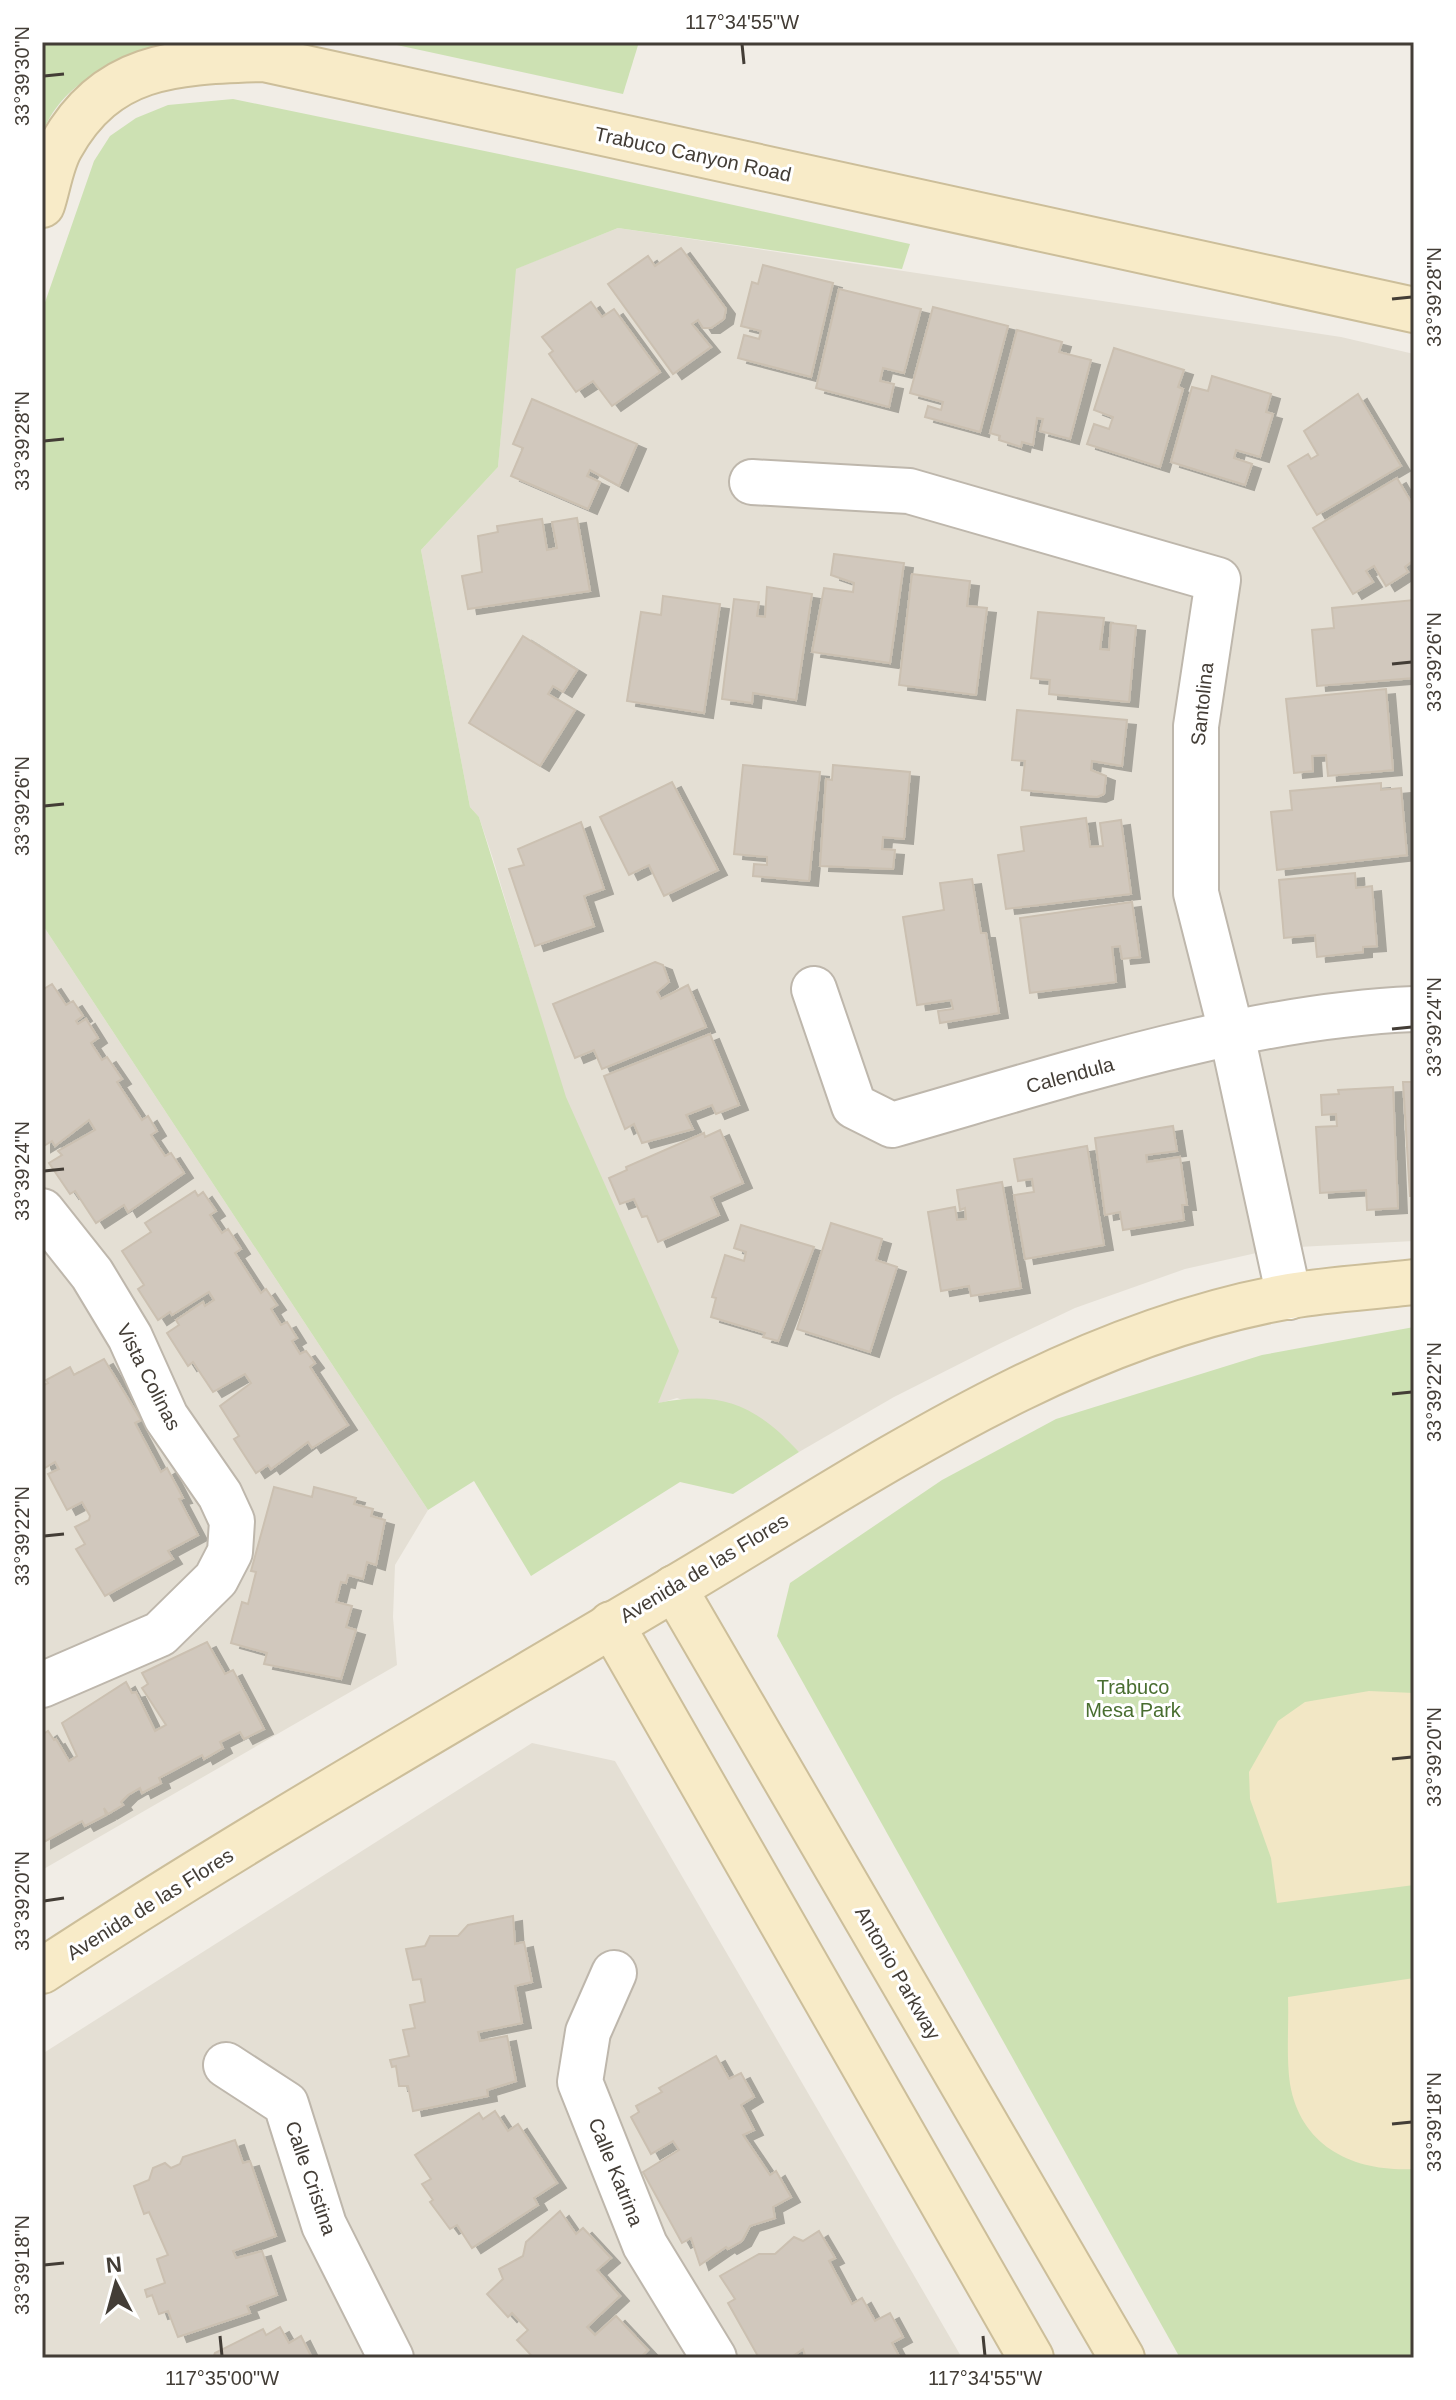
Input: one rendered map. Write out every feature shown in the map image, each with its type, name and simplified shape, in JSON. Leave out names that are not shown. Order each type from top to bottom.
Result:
[{"type":"main road","name":"Trabuco Canyon Road","points":[[42,205],[59,148],[95,101],[127,77],[167,65],[264,59],[1414,310]]},
{"type":"main road","name":"Avenida de las Flores","points":[[44,1966],[611,1624],[917,1443],[1010,1392],[1106,1351],[1197,1320],[1289,1297],[1414,1282]]},
{"type":"main road","name":"Antonio Parkway","points":[[674,1588],[1122,2358]]},
{"type":"main road","points":[[611,1624],[1031,2358]]},
{"type":"street","name":"Santolina","points":[[752,482],[909,491],[1218,580],[1196,726],[1196,893],[1232,1035],[1289,1297]]},
{"type":"street","name":"Calendula","points":[[814,989],[854,1106],[892,1125],[1078,1072],[1232,1035],[1374,1010],[1414,1009]]},
{"type":"street","name":"Vista Colinas","points":[[42,1211],[92,1274],[130,1337],[166,1417],[220,1495],[232,1521],[230,1552],[216,1579],[160,1634],[42,1685]]},
{"type":"street","name":"Calle Katrina","points":[[614,1973],[588,2032],[580,2082],[645,2245],[714,2358]]},
{"type":"street","name":"Calle Cristina","points":[[226,2065],[286,2104],[324,2225],[391,2358]]},
{"type":"shaded area","points":[[618,228],[1341,337],[1414,354],[1414,1241],[1279,1248],[1185,1269],[1075,1308],[894,1397],[799,1452],[785,1438],[677,1398],[657,1404],[493,859],[479,817],[470,807],[421,550],[498,467],[515,269]]},
{"type":"shaded area","points":[[42,924],[428,1510],[395,1565],[393,1617],[397,1665],[42,1870]]},
{"type":"shaded area","points":[[532,1743],[615,1761],[962,2358],[42,2358],[42,2054]]},
{"type":"green space","points":[[42,42],[170,42],[131,56],[93,75],[62,101],[50,117],[42,136]]},
{"type":"green space","points":[[383,42],[639,42],[623,94]]},
{"type":"green space","points":[[233,99],[910,244],[902,269],[618,228],[516,269],[498,467],[421,550],[470,807],[479,817],[566,1097],[679,1351],[658,1403],[700,1399],[736,1405],[768,1423],[799,1452],[733,1494],[680,1482],[531,1576],[474,1481],[428,1510],[42,924],[42,311],[94,161],[110,136],[136,118],[168,105]]},
{"type":"green space","name":"Trabuco Mesa Park","points":[[1414,1327],[1414,2358],[1180,2358],[777,1636],[790,1583],[942,1480],[1056,1419],[1262,1355]]},
{"type":"sand","points":[[1369,1691],[1414,1693],[1414,1885],[1277,1903],[1271,1858],[1250,1799],[1249,1772],[1278,1721],[1305,1702]]},
{"type":"sand","points":[[1414,1978],[1414,2169],[1371,2166],[1334,2152],[1319,2140],[1296,2106],[1289,2073],[1288,1997]]},
{"type":"building","points":[[681,248],[726,309],[724,319],[711,328],[703,328],[698,320],[692,324],[711,347],[673,374],[608,284],[648,256],[655,266]]},
{"type":"building","points":[[763,265],[833,283],[811,377],[738,358],[744,335],[759,339],[761,331],[741,326],[752,282],[758,284]]},
{"type":"building","points":[[839,289],[921,309],[904,373],[883,368],[880,381],[894,384],[889,407],[816,388]]},
{"type":"building","points":[[591,302],[602,317],[614,309],[660,372],[612,406],[593,381],[576,392],[549,354],[553,351],[542,337]]},
{"type":"building","points":[[933,307],[1008,326],[980,432],[925,417],[928,406],[941,410],[943,402],[910,393]]},
{"type":"building","points":[[1017,330],[1062,342],[1059,352],[1091,360],[1070,439],[1040,431],[1043,419],[1037,418],[1033,445],[1022,442],[1021,447],[999,440],[1000,436],[990,433]]},
{"type":"building","points":[[1114,348],[1184,370],[1178,387],[1183,389],[1160,467],[1087,444],[1094,424],[1109,429],[1113,417],[1094,410]]},
{"type":"building","points":[[1212,376],[1271,394],[1266,412],[1273,414],[1260,457],[1236,450],[1234,458],[1252,464],[1245,485],[1171,462],[1192,387],[1208,391]]},
{"type":"building","points":[[1358,394],[1401,466],[1317,515],[1288,466],[1308,454],[1311,459],[1318,455],[1304,431]]},
{"type":"building","points":[[532,399],[637,444],[619,486],[590,470],[587,476],[600,482],[588,509],[511,476],[523,448],[513,444]]},
{"type":"building","points":[[1397,478],[1414,507],[1414,560],[1405,567],[1408,572],[1386,586],[1374,566],[1366,571],[1373,582],[1353,594],[1313,528]]},
{"type":"building","points":[[577,518],[590,591],[468,609],[462,576],[482,572],[478,536],[498,532],[497,526],[542,519],[547,550],[557,548],[552,522]]},
{"type":"building","points":[[834,554],[904,563],[890,663],[812,652],[824,588],[853,592],[854,583],[831,575]]},
{"type":"building","points":[[912,574],[970,581],[967,606],[987,608],[976,695],[899,685]]},
{"type":"building","points":[[767,587],[812,594],[796,700],[753,693],[752,703],[722,699],[734,599],[759,602],[757,616],[765,617]]},
{"type":"building","points":[[663,596],[720,604],[704,713],[627,701],[641,612],[661,615]]},
{"type":"building","points":[[1414,600],[1414,678],[1317,686],[1312,630],[1334,628],[1332,608]]},
{"type":"building","points":[[1038,612],[1104,618],[1100,649],[1109,650],[1111,623],[1136,626],[1129,702],[1049,694],[1050,680],[1031,678]]},
{"type":"building","points":[[523,636],[577,670],[563,692],[553,686],[548,694],[575,710],[540,766],[469,723]]},
{"type":"building","points":[[1386,689],[1393,770],[1328,776],[1326,755],[1312,756],[1313,771],[1294,773],[1286,699]]},
{"type":"building","points":[[1017,710],[1127,720],[1122,766],[1092,761],[1091,770],[1106,776],[1104,794],[1097,797],[1022,790],[1025,761],[1012,760]]},
{"type":"building","points":[[743,765],[820,772],[809,881],[753,876],[754,864],[767,865],[767,857],[734,854]]},
{"type":"building","points":[[833,765],[910,772],[904,839],[883,837],[882,849],[895,850],[893,869],[820,866],[826,779],[832,780]]},
{"type":"building","points":[[672,782],[718,870],[664,896],[649,865],[629,875],[600,817]]},
{"type":"building","points":[[1381,783],[1381,790],[1401,788],[1407,855],[1277,870],[1271,812],[1292,810],[1290,791]]},
{"type":"building","points":[[1086,818],[1090,847],[1103,846],[1100,823],[1121,820],[1131,894],[1006,909],[998,855],[1024,851],[1021,827]]},
{"type":"building","points":[[581,822],[604,889],[584,896],[594,926],[535,946],[509,869],[524,865],[518,849]]},
{"type":"building","points":[[1355,873],[1356,888],[1372,886],[1377,946],[1363,947],[1363,952],[1317,957],[1315,935],[1284,938],[1279,880]]},
{"type":"building","points":[[972,879],[981,933],[986,933],[999,1013],[940,1023],[938,1011],[953,1009],[951,1000],[917,1005],[903,917],[944,910],[940,883]]},
{"type":"building","points":[[1132,902],[1140,957],[1122,959],[1120,946],[1112,947],[1116,982],[1030,993],[1020,918]]},
{"type":"building","points":[[655,962],[663,965],[669,982],[657,992],[661,999],[688,985],[706,1027],[602,1069],[594,1050],[575,1058],[553,1004]]},
{"type":"building","points":[[52,984],[66,1005],[73,1001],[83,1016],[76,1021],[78,1024],[86,1019],[98,1038],[91,1043],[102,1060],[107,1057],[122,1079],[117,1082],[142,1120],[148,1116],[157,1131],[151,1135],[165,1156],[171,1153],[184,1173],[128,1212],[124,1205],[96,1223],[75,1191],[70,1194],[49,1163],[62,1155],[58,1151],[95,1130],[89,1120],[55,1146],[52,1141],[42,1147],[42,990]]},
{"type":"building","points":[[710,1034],[739,1105],[716,1114],[712,1105],[686,1115],[693,1129],[642,1143],[634,1124],[625,1129],[604,1076]]},
{"type":"building","points":[[1403,1082],[1414,1082],[1414,1196],[1410,1196]]},
{"type":"building","points":[[1393,1087],[1398,1208],[1367,1210],[1366,1190],[1320,1193],[1316,1127],[1337,1126],[1336,1114],[1322,1115],[1321,1095],[1339,1094],[1338,1090]]},
{"type":"building","points":[[1173,1126],[1177,1151],[1146,1155],[1147,1162],[1180,1157],[1187,1205],[1182,1205],[1184,1220],[1123,1230],[1120,1212],[1105,1215],[1095,1138]]},
{"type":"building","points":[[720,1130],[743,1183],[711,1197],[719,1215],[658,1242],[647,1216],[642,1217],[634,1199],[620,1204],[609,1178],[627,1170],[626,1167],[704,1133],[705,1137]]},
{"type":"building","points":[[1087,1146],[1104,1245],[1025,1259],[1014,1195],[1034,1192],[1032,1179],[1018,1181],[1014,1159]]},
{"type":"building","points":[[1002,1182],[1021,1288],[971,1296],[969,1286],[941,1291],[928,1212],[955,1207],[957,1220],[966,1219],[965,1208],[960,1210],[957,1190]]},
{"type":"building","points":[[195,1191],[198,1196],[203,1192],[216,1211],[210,1215],[222,1233],[228,1229],[241,1249],[235,1253],[261,1293],[266,1289],[277,1305],[271,1309],[281,1325],[287,1322],[297,1338],[292,1341],[300,1354],[306,1351],[315,1363],[310,1367],[348,1425],[312,1448],[308,1442],[271,1469],[268,1465],[256,1473],[234,1439],[239,1436],[220,1406],[251,1383],[245,1374],[213,1392],[193,1362],[188,1366],[167,1333],[179,1325],[176,1320],[203,1302],[205,1306],[214,1300],[209,1292],[158,1320],[138,1289],[144,1285],[122,1251],[151,1232],[145,1223]]},
{"type":"building","points":[[831,1223],[882,1239],[876,1260],[897,1267],[870,1352],[797,1329]]},
{"type":"building","points":[[741,1225],[814,1247],[778,1341],[763,1337],[765,1333],[711,1317],[716,1298],[712,1297],[725,1255],[744,1261],[746,1252],[734,1248]]},
{"type":"building","points":[[104,1359],[141,1420],[135,1423],[161,1472],[167,1468],[198,1535],[168,1551],[173,1559],[105,1596],[76,1549],[85,1544],[75,1527],[89,1520],[90,1516],[82,1502],[67,1510],[48,1474],[59,1469],[55,1462],[45,1468],[42,1463],[42,1386],[48,1383],[46,1380],[70,1367],[74,1375]]},
{"type":"building","points":[[274,1487],[312,1497],[314,1487],[356,1498],[354,1504],[373,1509],[371,1516],[385,1520],[376,1565],[367,1562],[363,1579],[348,1575],[346,1583],[341,1582],[336,1602],[352,1606],[346,1627],[356,1630],[341,1679],[264,1664],[267,1653],[231,1643],[242,1602],[248,1604],[256,1572],[251,1571]]},
{"type":"building","points":[[207,1642],[225,1674],[233,1670],[264,1729],[244,1739],[240,1732],[220,1742],[223,1748],[204,1759],[202,1755],[159,1778],[161,1783],[142,1793],[140,1788],[121,1802],[123,1805],[108,1814],[104,1808],[106,1815],[85,1826],[82,1821],[42,1843],[42,1735],[48,1731],[69,1761],[77,1756],[62,1723],[126,1682],[132,1693],[136,1692],[155,1731],[166,1725],[142,1688],[148,1684],[142,1673]]},
{"type":"building","points":[[513,1916],[515,1944],[524,1942],[532,1982],[515,1986],[522,2023],[478,2032],[480,2041],[507,2036],[516,2081],[487,2090],[488,2096],[413,2111],[408,2086],[399,2086],[396,2066],[392,2067],[390,2060],[409,2056],[403,2030],[415,2028],[410,2005],[425,2002],[421,1979],[413,1980],[406,1949],[425,1946],[430,1936],[458,1936],[468,1925]]},
{"type":"building","points":[[716,2056],[729,2079],[741,2073],[754,2097],[741,2105],[754,2130],[743,2135],[770,2175],[776,2171],[791,2197],[773,2207],[775,2218],[750,2226],[742,2241],[728,2249],[726,2247],[700,2265],[691,2238],[682,2243],[643,2172],[679,2150],[673,2141],[651,2154],[631,2117],[639,2112],[636,2106],[662,2092],[659,2088]]},
{"type":"building","points":[[495,2111],[508,2131],[518,2124],[557,2183],[534,2198],[538,2205],[472,2248],[457,2225],[450,2229],[430,2202],[433,2200],[422,2184],[431,2179],[415,2155],[479,2113],[483,2119]]},
{"type":"building","points":[[235,2140],[243,2163],[250,2161],[276,2236],[233,2251],[236,2258],[262,2251],[277,2295],[247,2306],[250,2313],[178,2337],[168,2311],[159,2314],[152,2295],[147,2297],[145,2290],[165,2283],[157,2259],[168,2255],[149,2212],[144,2214],[134,2186],[149,2180],[153,2168],[165,2163],[171,2168],[180,2164],[183,2157]]},
{"type":"building","points":[[560,2211],[576,2234],[583,2228],[611,2258],[597,2270],[620,2296],[587,2327],[595,2335],[616,2316],[648,2350],[640,2358],[529,2358],[531,2355],[517,2340],[528,2330],[512,2313],[508,2317],[487,2294],[503,2279],[499,2269],[523,2256],[526,2242]]},
{"type":"building","points":[[819,2231],[835,2258],[829,2261],[852,2304],[862,2298],[875,2321],[890,2313],[903,2337],[892,2343],[900,2358],[806,2358],[803,2349],[790,2358],[759,2358],[728,2303],[735,2299],[720,2276],[759,2254],[775,2254],[794,2237],[803,2241]]},
{"type":"building","points":[[280,2327],[289,2343],[301,2336],[312,2358],[213,2358],[215,2353],[263,2329],[266,2335]]}]
